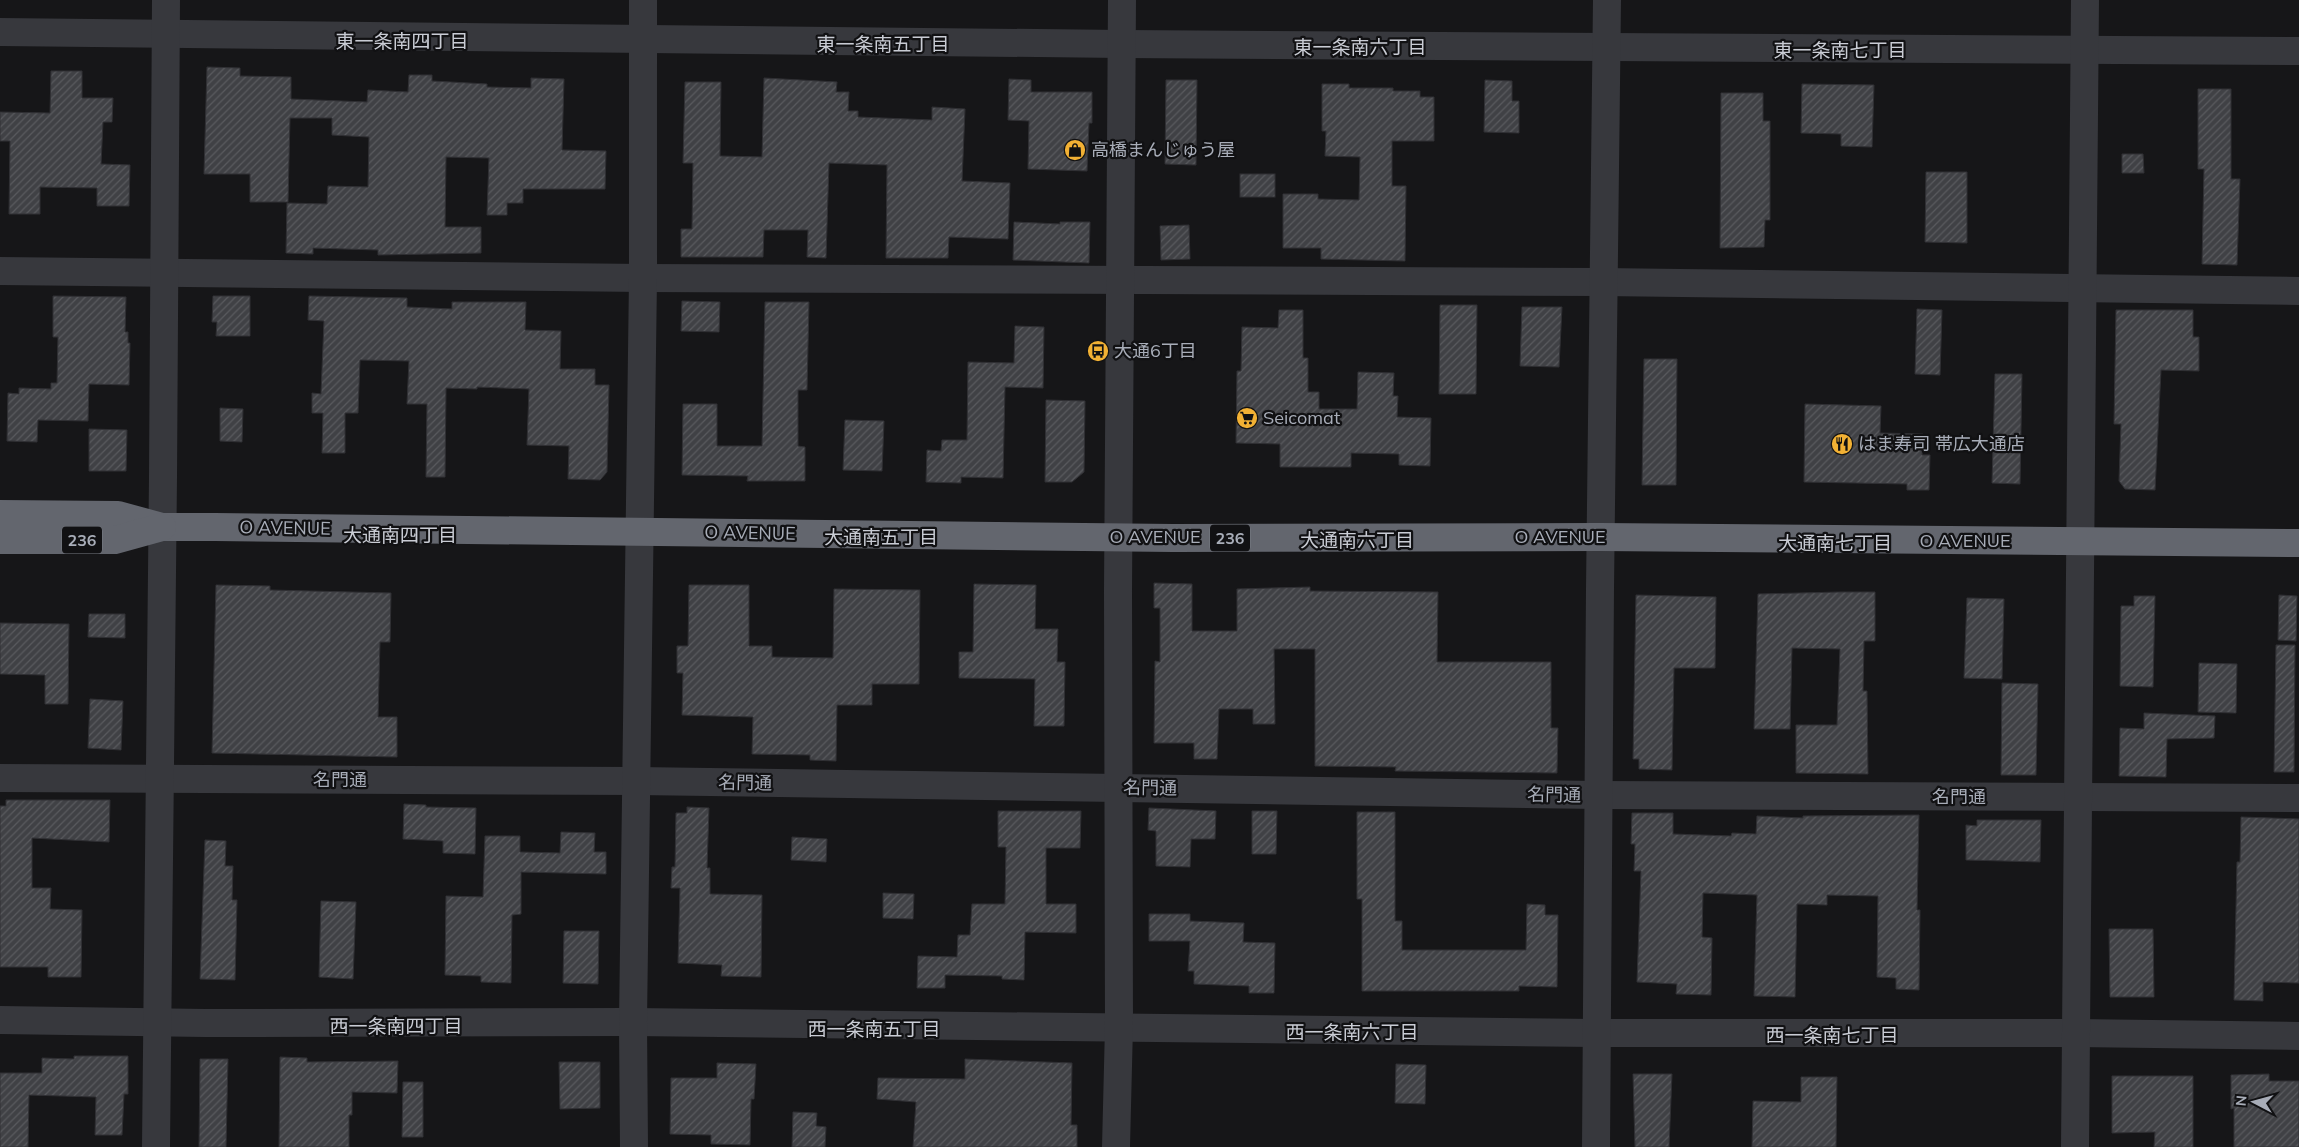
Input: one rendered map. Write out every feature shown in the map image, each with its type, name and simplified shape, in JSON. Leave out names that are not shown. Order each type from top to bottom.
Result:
[{"type":"highway","name":"O AVENUE","points":[[0,514],[118,515],[162,526],[1118,537],[1600,537],[2299,543]]},
{"type":"highway","name":"O AVENUE","points":[[0,540],[115,540],[162,526]]},
{"type":"street","points":[[156,1147],[166,0]]},
{"type":"street","points":[[634,1147],[633,1022],[643,278],[643,0]]},
{"type":"street","points":[[1116,1147],[1119,1026],[1118,537],[1122,0]]},
{"type":"street","points":[[1596,1147],[1602,282],[1607,0]]},
{"type":"street","points":[[2075,1147],[2085,0]]},
{"type":"street","points":[[0,32],[1122,44],[2299,51]]},
{"type":"street","points":[[0,271],[643,278],[1602,282],[2299,291]]},
{"type":"street","name":"名門通","points":[[0,778],[637,781],[1598,796],[2299,798]]},
{"type":"street","points":[[0,1020],[158,1023],[633,1022],[1119,1026],[1596,1033],[2299,1036]]},
{"type":"building","points":[[207,67],[240,68],[240,76],[291,77],[291,99],[367,102],[368,90],[408,92],[409,75],[432,75],[432,81],[487,84],[487,87],[531,88],[531,78],[564,79],[562,150],[606,151],[605,189],[523,189],[523,203],[507,203],[507,215],[487,215],[489,158],[446,157],[445,227],[481,227],[481,253],[378,255],[378,250],[313,248],[313,254],[286,253],[287,203],[327,204],[328,186],[368,187],[369,137],[332,135],[332,118],[290,118],[288,202],[250,202],[250,174],[204,174]]},
{"type":"building","points":[[51,71],[82,71],[82,98],[113,98],[112,122],[103,122],[101,164],[130,165],[129,206],[97,206],[97,188],[40,187],[40,214],[9,214],[10,141],[0,141],[0,112],[50,113]]},
{"type":"building","points":[[764,78],[837,82],[836,92],[849,92],[848,111],[858,111],[858,117],[932,120],[932,107],[965,109],[962,181],[1010,183],[1008,239],[949,237],[948,258],[886,258],[887,165],[829,163],[826,258],[807,257],[808,230],[764,230],[763,257],[681,257],[681,229],[692,229],[693,163],[683,163],[685,82],[721,82],[720,156],[762,157]]},
{"type":"building","points":[[1009,79],[1031,80],[1031,92],[1092,92],[1092,123],[1089,123],[1087,171],[1028,169],[1029,121],[1008,120]]},
{"type":"building","points":[[1166,80],[1197,80],[1196,165],[1165,164]]},
{"type":"building","points":[[1485,80],[1512,81],[1512,101],[1519,101],[1519,133],[1484,132]]},
{"type":"building","points":[[1322,84],[1349,84],[1349,88],[1393,88],[1393,91],[1420,91],[1420,97],[1434,97],[1434,141],[1392,141],[1392,186],[1406,186],[1405,261],[1321,259],[1321,248],[1283,248],[1283,194],[1318,194],[1318,199],[1359,200],[1360,157],[1325,156],[1326,131],[1322,131]]},
{"type":"building","points":[[1802,84],[1874,85],[1872,147],[1841,146],[1841,134],[1801,133]]},
{"type":"building","points":[[2198,89],[2231,89],[2231,179],[2240,179],[2237,265],[2202,264],[2204,169],[2198,169]]},
{"type":"building","points":[[1721,93],[1763,93],[1763,121],[1770,121],[1770,220],[1765,220],[1764,247],[1720,248]]},
{"type":"building","points":[[2122,154],[2143,154],[2144,173],[2122,173]]},
{"type":"building","points":[[1926,172],[1967,172],[1967,243],[1925,242]]},
{"type":"building","points":[[1240,174],[1275,174],[1275,197],[1240,197]]},
{"type":"building","points":[[1014,222],[1060,224],[1060,222],[1090,222],[1089,263],[1013,260]]},
{"type":"building","points":[[1189,225],[1190,259],[1161,260],[1160,226]]},
{"type":"building","points":[[53,296],[126,297],[125,332],[128,332],[128,343],[130,343],[129,385],[89,384],[88,421],[38,420],[37,442],[7,441],[8,393],[19,394],[19,388],[51,389],[51,383],[57,383],[58,337],[53,337]]},
{"type":"building","points":[[213,296],[250,296],[250,336],[216,336],[217,322],[212,322]]},
{"type":"building","points":[[309,296],[407,298],[407,307],[452,309],[452,302],[526,302],[525,330],[561,331],[560,369],[595,369],[595,385],[609,385],[607,472],[600,480],[568,479],[569,446],[527,445],[529,389],[477,387],[477,389],[446,388],[445,477],[426,477],[427,404],[407,404],[409,361],[360,360],[358,413],[345,413],[345,453],[322,453],[323,413],[312,413],[312,393],[321,394],[324,321],[308,320]]},
{"type":"building","points":[[682,301],[720,302],[719,332],[681,331]]},
{"type":"building","points":[[765,302],[809,302],[807,390],[798,390],[798,446],[805,447],[805,481],[747,481],[748,476],[682,475],[683,404],[717,404],[717,446],[762,446]]},
{"type":"building","points":[[1440,305],[1477,305],[1476,394],[1439,394]]},
{"type":"building","points":[[1522,307],[1562,307],[1559,367],[1520,366]]},
{"type":"building","points":[[1917,309],[1942,310],[1940,375],[1915,374]]},
{"type":"building","points":[[1279,310],[1303,310],[1303,358],[1308,358],[1308,392],[1319,392],[1319,409],[1357,409],[1358,372],[1394,373],[1393,396],[1398,396],[1397,417],[1431,418],[1430,466],[1399,465],[1399,454],[1351,453],[1351,467],[1280,467],[1280,444],[1236,443],[1237,371],[1241,371],[1242,327],[1278,328]]},
{"type":"building","points":[[2116,310],[2193,310],[2193,337],[2199,337],[2199,371],[2161,370],[2155,490],[2125,489],[2119,481],[2121,424],[2114,424]]},
{"type":"building","points":[[1015,326],[1044,327],[1043,388],[1005,387],[1003,478],[961,477],[961,483],[926,482],[927,450],[941,451],[942,440],[967,440],[968,362],[1014,363]]},
{"type":"building","points":[[1644,359],[1677,359],[1676,485],[1642,485]]},
{"type":"building","points":[[1995,374],[2022,374],[2020,484],[1992,483]]},
{"type":"building","points":[[1046,400],[1085,401],[1084,472],[1072,482],[1045,482]]},
{"type":"building","name":"はま寿司 帯広大通店","points":[[1805,404],[1881,406],[1880,433],[1923,434],[1922,455],[1930,455],[1929,490],[1907,490],[1907,484],[1804,482]]},
{"type":"building","points":[[220,408],[243,409],[242,442],[220,441]]},
{"type":"building","points":[[845,420],[884,421],[882,471],[843,470]]},
{"type":"building","points":[[89,429],[127,430],[126,471],[89,471]]},
{"type":"building","points":[[1154,583],[1192,584],[1192,631],[1237,631],[1237,589],[1310,587],[1310,591],[1438,592],[1437,662],[1551,662],[1551,728],[1558,728],[1557,773],[1395,771],[1396,767],[1315,766],[1315,649],[1274,649],[1275,724],[1253,724],[1253,709],[1219,709],[1217,759],[1194,759],[1194,743],[1154,743],[1155,661],[1160,662],[1160,608],[1154,608]]},
{"type":"building","points":[[974,584],[1036,585],[1035,629],[1058,629],[1057,662],[1065,662],[1064,726],[1034,726],[1035,679],[959,678],[959,652],[973,652]]},
{"type":"building","points":[[216,585],[270,586],[270,590],[391,593],[390,642],[380,642],[378,717],[397,717],[397,757],[212,753]]},
{"type":"building","points":[[689,585],[749,585],[749,646],[772,646],[772,657],[833,658],[834,589],[920,590],[919,684],[872,684],[872,705],[837,705],[836,761],[810,760],[810,755],[752,754],[753,717],[682,715],[683,673],[677,673],[677,646],[688,646]]},
{"type":"building","points":[[1875,592],[1875,641],[1864,641],[1863,691],[1867,691],[1868,774],[1796,773],[1796,725],[1837,725],[1840,649],[1792,648],[1790,729],[1754,729],[1758,594]]},
{"type":"building","points":[[1636,595],[1716,597],[1715,668],[1674,668],[1672,770],[1639,769],[1639,759],[1633,759]]},
{"type":"building","points":[[2279,595],[2297,596],[2296,641],[2278,640]]},
{"type":"building","points":[[2134,596],[2155,596],[2153,687],[2120,686],[2121,606],[2134,606]]},
{"type":"building","points":[[1967,598],[2004,599],[2002,679],[1964,678]]},
{"type":"building","points":[[89,614],[125,614],[125,638],[88,637]]},
{"type":"building","points":[[0,623],[69,624],[68,704],[45,704],[45,675],[0,674]]},
{"type":"building","points":[[2276,645],[2295,645],[2294,772],[2274,772]]},
{"type":"building","points":[[2199,663],[2237,664],[2236,713],[2198,712]]},
{"type":"building","points":[[2002,683],[2038,684],[2036,775],[2001,775]]},
{"type":"building","points":[[90,699],[123,701],[121,750],[88,748]]},
{"type":"building","points":[[2144,713],[2215,716],[2214,738],[2167,739],[2166,777],[2119,776],[2120,728],[2144,729]]},
{"type":"building","points":[[6,800],[110,800],[109,842],[32,838],[32,888],[51,888],[50,909],[82,910],[81,977],[48,977],[48,967],[0,967],[0,806],[6,806]]},
{"type":"building","points":[[404,804],[426,805],[426,807],[476,808],[475,854],[443,853],[443,841],[403,839]]},
{"type":"building","points":[[687,807],[709,808],[707,868],[710,868],[710,894],[762,895],[761,977],[721,976],[722,965],[678,963],[680,888],[671,888],[672,867],[675,867],[676,813],[687,813]]},
{"type":"building","points":[[1149,808],[1216,811],[1215,839],[1191,839],[1190,867],[1156,866],[1156,831],[1148,830]]},
{"type":"building","points":[[998,811],[1081,811],[1080,848],[1046,848],[1046,904],[1076,904],[1076,933],[1025,932],[1024,980],[1002,979],[1002,976],[945,975],[945,988],[917,988],[918,956],[957,957],[958,935],[970,935],[972,904],[1005,904],[1006,847],[998,847]]},
{"type":"building","points":[[1252,811],[1277,811],[1276,854],[1252,854]]},
{"type":"building","points":[[1357,812],[1395,812],[1395,921],[1402,921],[1402,950],[1526,950],[1527,904],[1545,905],[1545,915],[1558,915],[1557,987],[1519,986],[1519,991],[1362,991],[1362,899],[1357,899]]},
{"type":"building","points":[[1632,813],[1673,813],[1673,834],[1731,836],[1732,833],[1756,834],[1757,816],[1803,818],[1803,816],[1919,815],[1917,910],[1920,910],[1919,990],[1896,989],[1896,978],[1877,977],[1878,896],[1827,895],[1827,905],[1797,904],[1795,997],[1754,996],[1757,895],[1703,893],[1702,937],[1712,938],[1711,995],[1676,994],[1677,984],[1637,982],[1641,871],[1634,871],[1635,844],[1631,844]]},
{"type":"building","points":[[2241,817],[2299,819],[2299,983],[2263,982],[2263,1001],[2234,1000],[2237,862],[2240,862]]},
{"type":"building","points":[[1977,820],[2041,820],[2040,862],[1966,860],[1966,825],[1977,826]]},
{"type":"building","points":[[561,832],[595,833],[594,852],[606,852],[606,874],[521,872],[521,914],[512,915],[511,983],[481,982],[481,976],[445,975],[446,896],[483,897],[485,836],[520,836],[520,852],[560,853]]},
{"type":"building","points":[[792,837],[827,839],[826,862],[791,860]]},
{"type":"building","points":[[205,840],[226,841],[225,866],[233,866],[232,900],[237,900],[235,980],[200,979]]},
{"type":"building","points":[[883,893],[914,894],[913,919],[883,918]]},
{"type":"building","points":[[321,901],[356,902],[353,979],[319,977]]},
{"type":"building","points":[[1149,914],[1190,914],[1190,921],[1244,923],[1243,942],[1275,943],[1274,993],[1249,993],[1249,986],[1194,984],[1194,971],[1188,971],[1190,941],[1149,941]]},
{"type":"building","points":[[2109,929],[2153,929],[2154,997],[2110,997]]},
{"type":"building","points":[[564,931],[599,931],[598,984],[563,983]]},
{"type":"building","points":[[74,1056],[128,1056],[128,1094],[124,1094],[122,1135],[95,1135],[96,1097],[29,1095],[28,1147],[0,1147],[0,1073],[42,1073],[42,1058],[74,1059]]},
{"type":"building","points":[[280,1057],[307,1058],[307,1062],[398,1061],[397,1093],[352,1092],[352,1115],[349,1115],[349,1147],[279,1147]]},
{"type":"building","points":[[200,1059],[228,1059],[226,1147],[199,1147]]},
{"type":"building","points":[[965,1059],[1072,1063],[1071,1125],[1077,1125],[1077,1147],[913,1147],[916,1102],[877,1099],[878,1078],[965,1079]]},
{"type":"building","points":[[559,1062],[600,1062],[600,1108],[560,1109]]},
{"type":"building","points":[[717,1063],[756,1064],[754,1099],[751,1099],[750,1145],[711,1144],[711,1135],[670,1134],[671,1078],[717,1078]]},
{"type":"building","points":[[1396,1064],[1426,1065],[1425,1104],[1395,1103]]},
{"type":"building","points":[[1633,1074],[1672,1074],[1669,1147],[1635,1147]]},
{"type":"building","points":[[2269,1074],[2269,1081],[2299,1081],[2299,1147],[2234,1147],[2234,1108],[2231,1109],[2231,1075]]},
{"type":"building","points":[[2112,1076],[2193,1076],[2193,1147],[2154,1147],[2155,1132],[2112,1133]]},
{"type":"building","points":[[1801,1077],[1837,1077],[1836,1147],[1752,1147],[1753,1101],[1801,1102]]},
{"type":"building","points":[[403,1082],[423,1082],[423,1137],[402,1137]]},
{"type":"building","points":[[793,1112],[817,1113],[816,1126],[826,1127],[825,1147],[792,1147]]},
{"type":"place","name":"高橋まんじゅう屋","points":[[1075,150]]},
{"type":"place","name":"大通6丁目","points":[[1098,351]]},
{"type":"place","name":"Seicomat","points":[[1247,418]]},
{"type":"place","name":"はま寿司 帯広大通店","points":[[1842,444]]},
{"type":"district","name":"東一条南四丁目","points":[[402,41]]},
{"type":"district","name":"東一条南五丁目","points":[[883,44]]},
{"type":"district","name":"東一条南六丁目","points":[[1360,47]]},
{"type":"district","name":"東一条南七丁目","points":[[1840,50]]},
{"type":"district","name":"大通南四丁目","points":[[400,535]]},
{"type":"district","name":"大通南五丁目","points":[[881,537]]},
{"type":"district","name":"大通南六丁目","points":[[1357,540]]},
{"type":"district","name":"大通南七丁目","points":[[1835,543]]},
{"type":"district","name":"西一条南四丁目","points":[[396,1026]]},
{"type":"district","name":"西一条南五丁目","points":[[874,1029]]},
{"type":"district","name":"西一条南六丁目","points":[[1352,1032]]},
{"type":"district","name":"西一条南七丁目","points":[[1832,1035]]}]
